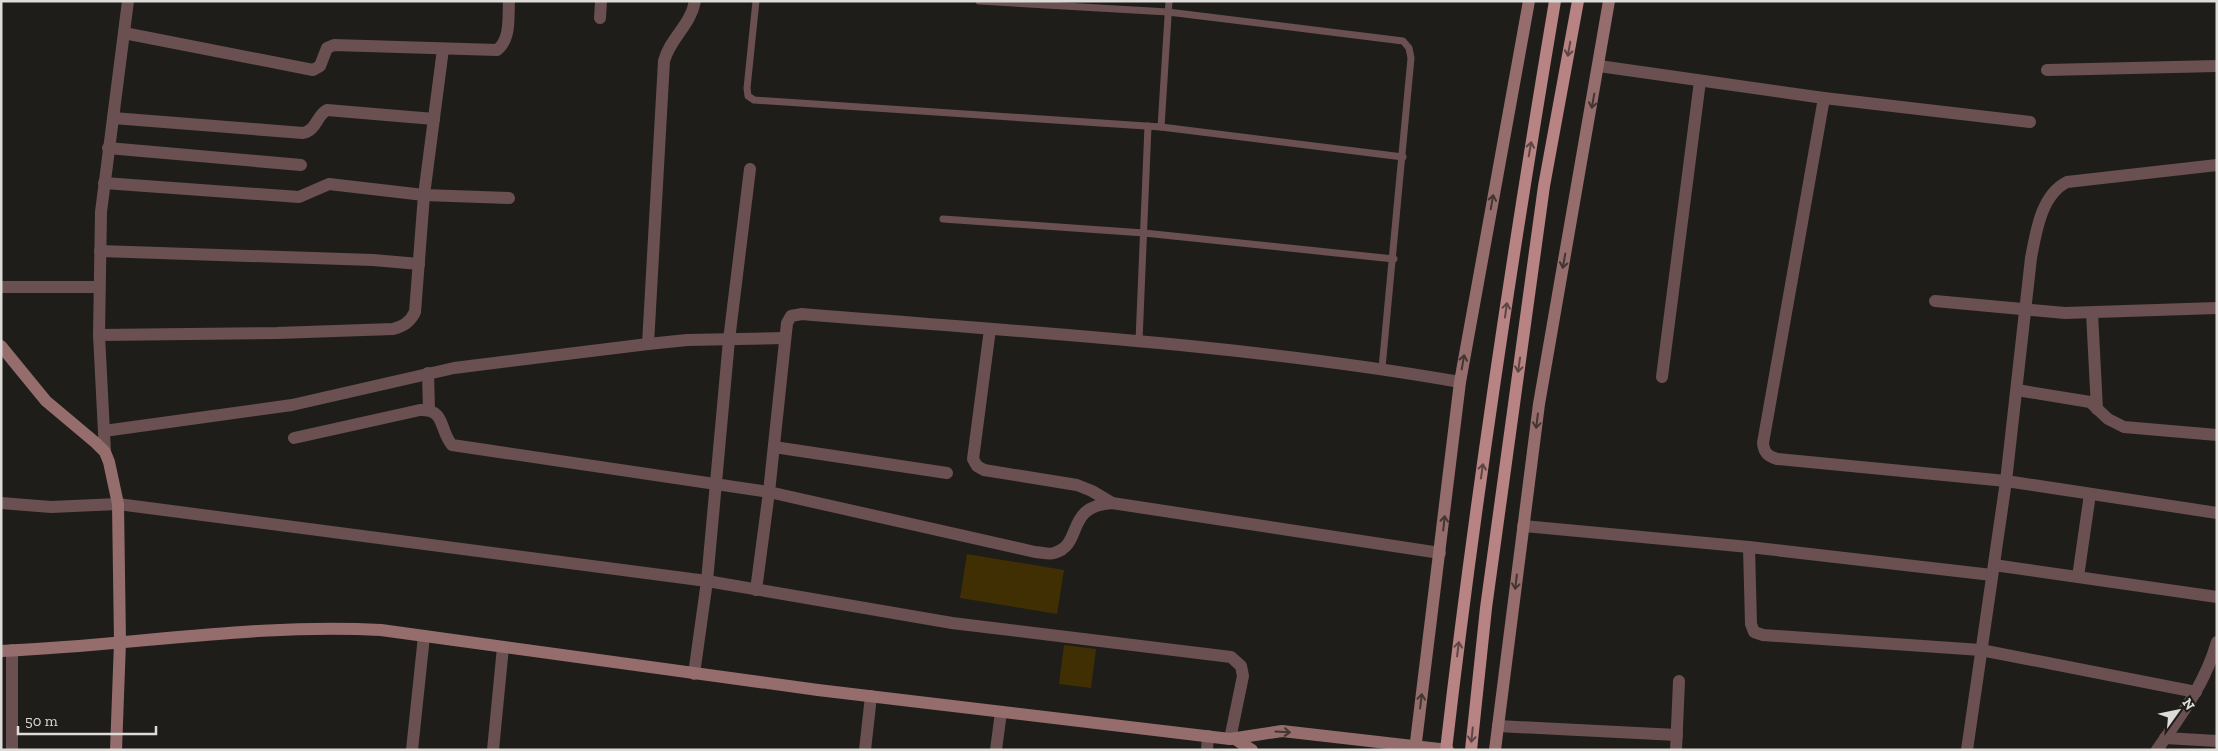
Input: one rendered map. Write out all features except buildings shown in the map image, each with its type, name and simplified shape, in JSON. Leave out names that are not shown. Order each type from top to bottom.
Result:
[{"type":"main road","points":[[1447,750],[1462,609],[1522,198],[1555,1]]},
{"type":"main road","points":[[1471,750],[1486,608],[1544,186],[1578,1]]},
{"type":"street","points":[[116,750],[120,642],[118,504],[105,452],[99,335],[99,287],[104,183],[128,1]]},
{"type":"street","points":[[124,32],[313,70],[320,66],[327,48],[334,45],[443,50],[497,50],[506,40],[509,1]]},
{"type":"street","points":[[600,18],[601,1]]},
{"type":"street","points":[[648,344],[664,61],[666,51],[689,20],[695,1]]},
{"type":"street","points":[[1416,748],[1460,382],[1529,1]]},
{"type":"street","points":[[1495,750],[1539,404],[1609,1]]},
{"type":"street","points":[[99,335],[278,333],[393,329],[402,327],[411,320],[415,312],[424,195],[443,50]]},
{"type":"street","points":[[1599,66],[1824,98],[2030,122]]},
{"type":"street","points":[[2046,70],[2217,66]]},
{"type":"street","points":[[1662,377],[1700,81]]},
{"type":"street","points":[[1824,98],[1763,443],[1764,450],[1769,456],[1777,459],[2006,481],[2217,513]]},
{"type":"street","points":[[113,118],[303,133],[312,129],[320,116],[327,110],[434,119]]},
{"type":"street","points":[[108,148],[301,165]]},
{"type":"street","points":[[1967,750],[2006,481],[2025,309],[2036,232],[2049,198],[2058,187],[2067,182],[2217,165]]},
{"type":"street","points":[[694,674],[707,580],[728,340],[750,169]]},
{"type":"street","points":[[104,183],[299,197],[329,184],[424,195],[509,198]]},
{"type":"street","points":[[100,251],[373,260],[419,264]]},
{"type":"street","points":[[1,286],[99,287]]},
{"type":"street","points":[[1935,300],[2065,313],[2217,308]]},
{"type":"street","points":[[2092,313],[2097,409]]},
{"type":"street","points":[[756,590],[769,492],[786,323],[791,316],[802,314],[1139,341],[1382,368],[1460,382]]},
{"type":"street","points":[[990,329],[974,459],[977,466],[984,470],[1077,485],[1092,491],[1112,503]]},
{"type":"street","points":[[104,431],[292,405],[356,392],[428,373],[648,344],[785,338]]},
{"type":"street","points":[[1,346],[46,401],[105,452]]},
{"type":"street","points":[[428,373],[429,410]]},
{"type":"street","points":[[2017,390],[2090,402],[2108,419],[2124,427],[2217,435]]},
{"type":"street","points":[[294,438],[420,410],[429,410],[436,414],[440,420],[447,439],[452,445],[715,482],[769,492],[1035,552],[1053,554],[1063,549],[1086,510],[1098,504],[1112,503],[1440,553]]},
{"type":"street","points":[[774,447],[946,473]]},
{"type":"street","points":[[2078,577],[2090,494]]},
{"type":"street","points":[[1,504],[51,507],[118,504],[707,580],[952,623],[1231,657],[1241,666],[1243,676],[1232,739]]},
{"type":"street","points":[[1523,526],[2078,577],[2217,597]]},
{"type":"street","points":[[1749,547],[1750,614],[1754,632],[1763,635],[1981,650],[2196,692]]},
{"type":"street","points":[[12,750],[7,651],[332,627],[380,630],[694,674],[1232,739],[1269,731],[1282,731],[1416,748],[1447,750]]},
{"type":"street","points":[[412,750],[424,636]]},
{"type":"street","points":[[2157,750],[2196,692],[2211,663],[2217,642]]},
{"type":"street","points":[[493,750],[503,647]]},
{"type":"street","points":[[1676,750],[1679,681]]},
{"type":"street","points":[[864,750],[871,696]]},
{"type":"street","points":[[996,750],[1000,712]]},
{"type":"street","points":[[1498,726],[1677,735]]},
{"type":"street","points":[[1207,750],[1208,736]]},
{"type":"street","points":[[2165,738],[2217,741]]},
{"type":"street","points":[[1232,739],[1252,750]]},
{"type":"lane","points":[[756,1],[746,88],[748,96],[754,100],[1162,127],[1403,157]]},
{"type":"lane","points":[[979,1],[1168,12],[1403,41],[1409,48],[1411,58],[1394,259],[1382,368]]},
{"type":"lane","points":[[1162,127],[1169,1]]},
{"type":"lane","points":[[1139,341],[1148,126]]},
{"type":"lane","points":[[943,219],[1144,233],[1394,259]]}]
